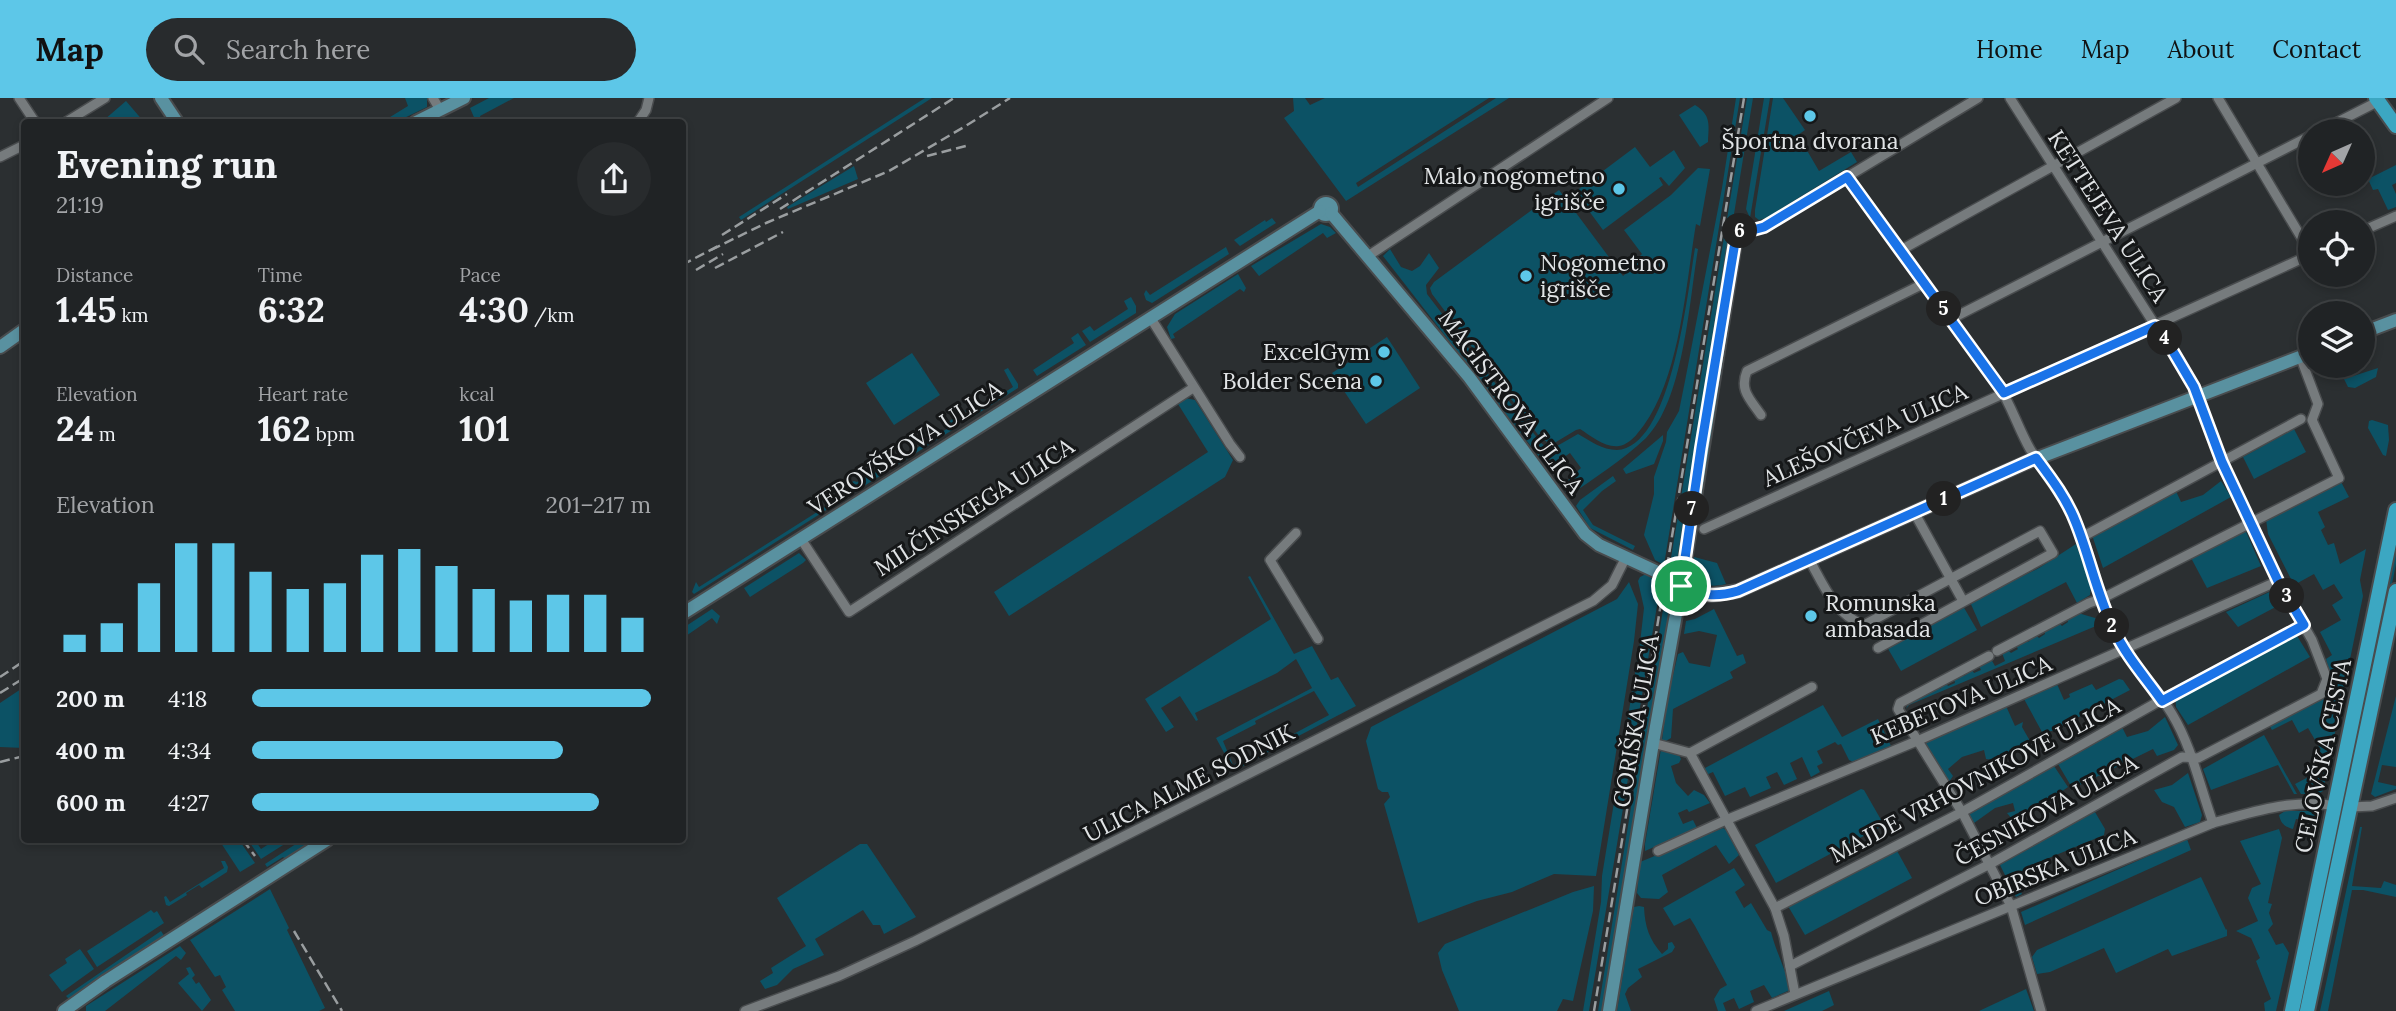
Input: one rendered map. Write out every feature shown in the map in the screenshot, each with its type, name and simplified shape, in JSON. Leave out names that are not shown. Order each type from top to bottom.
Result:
[{"type":"main road","points":[[2378,100],[2396,126]]},
{"type":"main road","name":"CELOVŠKA CESTA","points":[[2291,1011],[2396,510]]},
{"type":"main road","name":"CELOVŠKA CESTA","points":[[2307,1011],[2396,591]]},
{"type":"street","points":[[19,98],[33,119]]},
{"type":"street","points":[[71,119],[105,98]]},
{"type":"street","points":[[161,98],[175,119]]},
{"type":"street","points":[[433,98],[440,110]]},
{"type":"street","points":[[422,119],[464,98]]},
{"type":"street","points":[[640,119],[649,98]]},
{"type":"street","points":[[1368,256],[1608,98]]},
{"type":"street","points":[[1737,230],[1749,231],[1764,227],[1978,98]]},
{"type":"street","name":"KETTEJEVA ULICA","points":[[2010,98],[2101,243],[2168,342],[2194,387],[2222,462],[2252,520],[2278,581],[2327,672],[2321,694]]},
{"type":"street","points":[[1901,250],[2176,98]]},
{"type":"street","points":[[2218,98],[2298,233]]},
{"type":"street","points":[[2342,119],[2378,100]]},
{"type":"street","points":[[1951,318],[2298,142]]},
{"type":"street","points":[[0,156],[21,146]]},
{"type":"street","points":[[1847,177],[2004,393],[2036,458],[2065,501],[2081,537],[2101,598],[2125,650],[2180,727],[2213,823]]},
{"type":"street","name":"MAGISTROVA ULICA","points":[[1325,212],[1368,256],[1494,409],[1578,527],[1599,545],[1666,576],[1695,593],[1711,596],[1727,594],[1810,559],[2036,458],[2298,357]]},
{"type":"street","name":"VEROVŠKOVA ULICA","points":[[686,611],[1150,317],[1325,212]]},
{"type":"street","points":[[2375,226],[2396,216]]},
{"type":"street","name":"GORIŠKA ULICA","points":[[1609,1011],[1681,586],[1737,230]]},
{"type":"street","name":"ALEŠOVČEVA ULICA","points":[[1704,529],[2298,260]]},
{"type":"street","points":[[1760,415],[1744,390],[1742,381],[1747,371],[1925,283]]},
{"type":"street","points":[[1150,317],[1193,388],[1240,457]]},
{"type":"street","points":[[2375,328],[2396,320]]},
{"type":"street","points":[[0,347],[21,332]]},
{"type":"street","points":[[2081,537],[2306,420],[2318,404],[2311,378]]},
{"type":"street","name":"MILČINSKEGA ULICA","points":[[801,539],[849,612],[1193,388]]},
{"type":"street","points":[[2041,1011],[2011,906],[1962,812],[1898,706],[2077,609],[2339,478],[2306,420]]},
{"type":"street","points":[[1914,512],[1964,601]]},
{"type":"street","points":[[1810,559],[1828,594],[1853,621],[1864,625],[2040,531],[2053,553],[1878,648]]},
{"type":"street","points":[[1296,533],[1269,560],[1318,639]]},
{"type":"street","name":"ULICA ALME SODNIK","points":[[745,1011],[839,976],[904,947],[1593,601],[1609,588],[1626,557]]},
{"type":"street","name":"KEBETOVA ULICA","points":[[1658,851],[1917,741],[2278,581]]},
{"type":"street","name":"MAJDE VRHOVNIKOVE ULICA","points":[[1775,908],[1962,812],[2304,625]]},
{"type":"street","points":[[1653,743],[1690,753],[1812,687]]},
{"type":"street","name":"ČESNIKOVA ULICA","points":[[1790,966],[1990,864],[2182,757],[2198,758],[2321,694]]},
{"type":"street","points":[[1690,753],[1775,908],[1795,994]]},
{"type":"street","points":[[2352,807],[2372,806],[2396,798]]},
{"type":"street","name":"OBIRSKA ULICA","points":[[1756,1011],[2213,823],[2281,806],[2318,803],[2336,806]]},
{"type":"street","points":[[64,1011],[106,981],[322,843]]},
{"type":"shaded area","points":[[405,98],[427,98],[427,107],[402,119],[387,119],[408,106]]},
{"type":"shaded area","points":[[489,98],[514,98],[480,116],[481,119],[475,119],[470,108]]},
{"type":"shaded area","points":[[925,98],[932,98],[741,220],[739,217]]},
{"type":"shaded area","points":[[1293,98],[1305,98],[1310,105],[1325,98],[1489,98],[1356,183],[1358,187],[1496,98],[1509,98],[1346,201],[1284,118],[1294,111]]},
{"type":"shaded area","points":[[1736,98],[1740,98],[1664,565],[1655,560],[1644,535],[1654,494],[1654,477],[1667,432],[1679,411],[1722,188]]},
{"type":"shaded area","points":[[1747,98],[1753,98],[1677,562],[1670,564]]},
{"type":"shaded area","points":[[1764,98],[1770,98],[1750,218],[1746,209]]},
{"type":"shaded area","points":[[1773,98],[1783,98],[1805,130],[1798,135],[1819,171],[1851,152],[1857,162],[1759,220],[1755,217],[1755,210]]},
{"type":"shaded area","points":[[126,101],[141,119],[105,119]]},
{"type":"shaded area","points":[[1695,105],[1704,112],[1709,125],[1708,142],[1700,147],[1679,115]]},
{"type":"shaded area","name":"Malo nogometno igrišče","points":[[1635,147],[1650,167],[1674,150],[1685,168],[1669,186],[1659,178],[1663,185],[1603,230],[1575,192]]},
{"type":"shaded area","points":[[2396,165],[2396,183],[2392,185],[2396,194],[2396,207],[2388,210],[2378,189],[2375,190],[2375,176]]},
{"type":"shaded area","points":[[854,166],[858,179],[788,209],[787,207]]},
{"type":"shaded area","points":[[1698,168],[1710,169],[1700,226],[1696,224],[1684,306],[1672,363],[1651,414],[1635,436],[1622,445],[1603,443],[1580,429],[1551,445],[1539,436],[1430,288],[1434,282],[1559,190],[1623,276],[1642,259],[1642,254],[1624,230],[1671,195]]},
{"type":"shaded area","points":[[1272,218],[1276,223],[1240,246],[1234,240],[1265,220],[1266,222]]},
{"type":"shaded area","points":[[1321,224],[1336,233],[1327,238],[1323,233],[1259,276],[1251,266]]},
{"type":"shaded area","points":[[1226,247],[1229,254],[1152,303],[1146,300],[1146,290],[1150,295]]},
{"type":"shaded area","points":[[1695,248],[1698,249],[1683,349],[1669,399],[1659,421],[1637,446],[1569,496],[1562,486],[1581,468],[1570,453],[1548,468],[1383,256],[1390,249],[1401,267],[1412,271],[1420,266],[1429,253],[1439,268],[1426,285],[1427,294],[1541,443],[1550,450],[1578,434],[1601,447],[1617,450],[1636,442],[1651,423],[1664,396],[1682,329]]},
{"type":"shaded area","points":[[1238,274],[1246,288],[1244,292],[1240,289],[1173,334],[1175,338],[1171,339],[1167,327],[1175,314]]},
{"type":"shaded area","points":[[1131,297],[1136,313],[1090,342],[1082,331],[1090,326],[1094,331],[1128,309],[1124,301]]},
{"type":"shaded area","points":[[1078,333],[1086,345],[1037,376],[1033,370],[1074,343],[1071,338]]},
{"type":"shaded area","name":"Bolder Scena","points":[[1387,337],[1420,388],[1366,424],[1332,373]]},
{"type":"shaded area","points":[[912,353],[940,395],[894,425],[866,383]]},
{"type":"shaded area","points":[[1008,368],[1018,388],[974,416],[965,411],[968,409],[974,412],[1013,387],[1004,370]]},
{"type":"shaded area","points":[[2374,378],[2355,388],[2348,387],[2344,379]]},
{"type":"shaded area","points":[[1185,398],[1195,400],[1233,460],[1225,477],[1009,616],[994,592],[1208,452],[1178,404]]},
{"type":"shaded area","points":[[954,418],[957,427],[694,594],[692,592],[696,582],[699,587],[836,500],[836,490],[841,500],[858,487],[852,482],[857,482],[873,472],[878,473],[953,425],[948,422]]},
{"type":"shaded area","points":[[2369,421],[2388,425],[2386,456],[2368,428]]},
{"type":"shaded area","points":[[2294,429],[2306,452],[2254,479],[2243,457]]},
{"type":"shaded area","points":[[1663,435],[1654,464],[1626,474],[1623,469]]},
{"type":"shaded area","points":[[1613,476],[1616,481],[1583,510],[1593,525],[1635,546],[1633,550],[1590,528],[1576,506],[1580,500]]},
{"type":"shaded area","points":[[2339,478],[2349,497],[2318,512],[2325,527],[2321,530],[2328,545],[2334,543],[2340,564],[2366,549],[2360,580],[2363,596],[2323,791],[2318,794],[2301,794],[2295,784],[2320,771],[2312,755],[2321,750],[2308,728],[2299,733],[2292,720],[2272,730],[2269,725],[2324,696],[2331,676],[2326,659],[2332,655],[2320,632],[2341,620],[2332,605],[2343,598],[2334,584],[2323,590],[2314,574],[2294,585],[2268,534],[2266,519]]},
{"type":"shaded area","points":[[2221,481],[2231,497],[2103,568],[2092,535],[2175,489],[2181,502],[2203,495]]},
{"type":"shaded area","points":[[2244,527],[2261,566],[2207,588],[2190,556]]},
{"type":"shaded area","points":[[2396,537],[2396,564],[2352,781],[2347,780]]},
{"type":"shaded area","points":[[2076,544],[2091,586],[2090,595],[2077,603],[2066,582],[1981,627],[1970,602],[2039,568]]},
{"type":"shaded area","points":[[799,553],[806,560],[803,563],[750,597],[744,588]]},
{"type":"shaded area","points":[[1694,557],[1717,563],[1726,584],[1709,585],[1695,580]]},
{"type":"shaded area","points":[[1646,574],[1661,582],[1589,1011],[1583,1011],[1640,643],[1644,608],[1638,581]]},
{"type":"shaded area","points":[[1250,576],[1294,654],[1312,646],[1331,680],[1338,677],[1356,706],[1285,743],[1286,738],[1329,715],[1314,691],[1255,721],[1256,724],[1223,741],[1233,765],[1270,747],[1274,749],[1234,771],[1216,738],[1312,688],[1296,659],[1277,673],[1195,713],[1198,720],[1196,721],[1180,696],[1161,708],[1174,727],[1166,732],[1145,699],[1271,619],[1248,577]]},
{"type":"shaded area","points":[[1629,582],[1638,604],[1634,641],[1596,876],[1554,874],[1512,892],[1477,901],[1418,923],[1384,804],[1390,797],[1388,792],[1378,789],[1366,741],[1371,727],[1617,599]]},
{"type":"shaded area","points":[[1667,585],[1673,592],[1604,1011],[1598,1011]]},
{"type":"shaded area","points":[[2276,589],[2285,602],[2238,627],[2226,612]]},
{"type":"shaded area","points":[[1963,606],[1977,630],[1901,671],[1887,647]]},
{"type":"shaded area","points":[[712,609],[720,616],[717,624],[712,618],[686,636],[686,626]]},
{"type":"shaded area","points":[[1714,609],[1737,656],[1743,654],[1746,663],[1730,672],[1733,678],[1673,709],[1671,738],[1664,742],[1662,740],[1668,697],[1678,654],[1683,652],[1689,663],[1710,667],[1717,635],[1699,631],[1684,634],[1686,621]]},
{"type":"shaded area","points":[[2078,613],[2102,620],[2103,623],[1909,705],[1906,709],[1908,704],[1939,687],[1940,689],[1946,683],[1948,686],[1955,683],[1954,679],[1972,670],[1974,673],[1981,670],[1979,666],[1991,659],[1995,666],[2005,661],[2002,653],[2008,650],[2011,653],[2026,640],[2028,642],[2036,635],[2039,638],[2045,634],[2044,631],[2059,623],[2062,626],[2068,622],[2067,619]]},
{"type":"shaded area","points":[[2294,631],[2310,657],[2188,725],[2176,707],[2175,693]]},
{"type":"shaded area","points":[[2119,679],[2123,680],[2130,690],[2052,731],[2042,732],[2024,699],[2057,684],[2064,700],[2070,697],[2069,694],[2092,684],[2096,690]]},
{"type":"shaded area","points":[[21,689],[21,748],[0,747],[0,703]]},
{"type":"shaded area","points":[[2396,696],[2396,767],[2382,765],[2378,782],[2396,786],[2396,789],[2375,797],[2371,794]]},
{"type":"shaded area","points":[[1823,705],[1842,737],[1878,719],[1891,746],[1853,762],[1849,760],[1841,744],[1835,742],[1817,751],[1823,763],[1817,766],[1820,772],[1811,777],[1802,757],[1790,763],[1797,779],[1784,785],[1777,772],[1766,777],[1771,788],[1750,797],[1745,787],[1725,796],[1713,772],[1706,775],[1705,768]]},
{"type":"shaded area","points":[[2006,706],[2015,726],[2023,722],[2022,727],[2030,741],[1995,760],[1986,759],[1984,750],[1962,757],[1948,769],[1953,776],[1949,782],[1925,744],[1927,741]]},
{"type":"shaded area","points":[[2165,717],[2178,745],[2174,750],[2157,756],[2153,749],[2078,786],[2071,786],[2058,764],[2122,727],[2127,737],[2148,731]]},
{"type":"shaded area","points":[[2264,735],[2297,794],[2294,794],[2278,765],[2211,790],[2203,769]]},
{"type":"shaded area","points":[[1661,749],[1678,753],[1681,759],[1679,763],[1671,766],[1676,783],[1688,796],[1694,790],[1704,795],[1710,803],[1689,812],[1687,809],[1678,813],[1683,824],[1693,820],[1697,828],[1645,851],[1645,844]]},
{"type":"shaded area","points":[[2054,766],[2068,787],[2034,809],[2012,819],[2007,813],[2015,811],[2013,803],[1995,808],[1974,823],[1968,813]]},
{"type":"shaded area","points":[[2188,773],[2202,815],[2200,822],[2185,827],[2174,807],[2162,802],[2154,790],[2172,785]]},
{"type":"shaded area","points":[[1861,789],[1884,825],[1776,883],[1755,845]]},
{"type":"shaded area","points":[[2285,811],[2316,811],[2318,819],[2313,823],[2296,819],[2293,829],[2281,821],[2279,815]]},
{"type":"shaded area","points":[[2095,812],[2105,829],[2104,835],[2032,865],[2034,870],[2015,879],[2022,894],[2016,897],[1999,863]]},
{"type":"shaded area","points":[[2360,827],[2352,886],[2381,888],[2384,881],[2396,885],[2396,897],[2352,890],[2328,1011],[2320,1011]]},
{"type":"shaded area","points":[[1723,828],[1739,855],[1729,864],[1716,845],[1662,875],[1668,892],[1659,899],[1641,898],[1637,893],[1640,862]]},
{"type":"shaded area","points":[[2279,829],[2282,838],[2268,903],[2272,904],[2269,913],[2273,924],[2268,930],[2276,945],[2283,943],[2289,953],[2276,1011],[2265,1011],[2264,1003],[2271,999],[2256,961],[2260,958],[2251,938],[2236,931],[2258,921],[2248,898],[2252,888],[2261,884],[2240,841]]},
{"type":"shaded area","points":[[2187,839],[2191,850],[2025,925],[2021,912]]},
{"type":"shaded area","points":[[221,843],[241,843],[255,863],[240,872]]},
{"type":"shaded area","points":[[250,843],[257,843],[261,849],[270,843],[286,843],[261,859]]},
{"type":"shaded area","points":[[297,843],[312,843],[286,860],[283,857],[267,867],[265,864]]},
{"type":"shaded area","points":[[860,844],[867,844],[916,917],[884,934],[880,925],[873,925],[863,910],[815,939],[824,955],[793,969],[777,985],[765,989],[760,981],[773,973],[771,968],[806,946],[777,898]]},
{"type":"shaded area","points":[[1896,849],[1912,878],[1805,935],[1788,906]]},
{"type":"shaded area","points":[[221,861],[225,861],[227,872],[202,888],[199,885],[169,906],[166,905],[164,897],[170,902],[224,868]]},
{"type":"shaded area","points":[[1734,868],[1745,885],[1735,892],[1744,908],[1751,903],[1767,930],[1771,932],[1790,990],[1772,998],[1764,985],[1750,991],[1754,1002],[1739,1009],[1734,998],[1723,1003],[1726,1011],[1718,1011],[1714,999],[1720,989],[1727,985],[1690,918],[1674,926],[1663,908]]},
{"type":"shaded area","points":[[2201,877],[2227,929],[2227,936],[2172,956],[2168,949],[2116,973],[2104,948],[2050,972],[2037,974],[2032,957],[2037,950]]},
{"type":"shaded area","points":[[1594,886],[1593,911],[1573,1001],[1563,999],[1557,1011],[1459,1011],[1438,953],[1445,944]]},
{"type":"shaded area","points":[[270,889],[325,1008],[319,1011],[235,1011],[222,990],[226,987],[220,975],[215,977],[190,940]]},
{"type":"shaded area","points":[[1634,907],[1644,907],[1648,932],[1662,954],[1668,949],[1668,943],[1672,942],[1675,947],[1672,952],[1638,969],[1642,977],[1628,988],[1625,994],[1631,1011],[1617,1011]]},
{"type":"shaded area","points":[[151,910],[154,913],[157,911],[164,923],[97,967],[87,951]]},
{"type":"shaded area","points":[[161,931],[165,937],[69,999],[66,996]]},
{"type":"shaded area","points":[[180,946],[186,953],[181,960],[176,956],[105,1011],[86,1011],[86,1006]]},
{"type":"shaded area","points":[[80,949],[94,969],[62,992],[49,975],[67,963],[65,959]]},
{"type":"shaded area","points":[[190,967],[195,975],[192,978],[196,984],[199,982],[211,1000],[202,1011],[178,983],[189,974],[186,968]]},
{"type":"shaded area","points":[[2026,989],[2034,1011],[1979,1011]]},
{"type":"shaded area","points":[[1829,991],[1834,1005],[1822,1011],[1784,1011]]},
{"type":"railway","points":[[780,209],[954,98]]},
{"type":"railway","points":[[711,250],[766,223],[889,171],[1010,98]]},
{"type":"railway","points":[[1594,1011],[1744,98]]},
{"type":"railway","points":[[927,156],[966,146]]},
{"type":"railway","points":[[722,235],[787,194]]},
{"type":"railway","points":[[715,268],[783,232]]},
{"type":"railway","points":[[686,263],[720,245]]},
{"type":"railway","points":[[696,270],[723,254]]},
{"type":"railway","points":[[0,677],[21,663]]},
{"type":"railway","points":[[0,693],[21,680]]},
{"type":"railway","points":[[0,762],[21,757]]},
{"type":"railway","points":[[245,843],[255,856]]},
{"type":"railway","points":[[294,931],[342,1011]]},
{"type":"place","name":"Športna dvorana","points":[[1810,116]]},
{"type":"place","name":"Malo nogometno igrišče","points":[[1619,189]]},
{"type":"place","name":"Nogometno igrišče","points":[[1526,276]]},
{"type":"place","name":"ExcelGym","points":[[1384,352]]},
{"type":"place","name":"Bolder Scena","points":[[1376,381]]},
{"type":"place","name":"Romunska ambasada","points":[[1811,616]]},
{"type":"route","points":[[1847,177],[2004,393],[2155,326],[2161,331],[2194,387],[2222,462],[2252,520],[2278,581],[2304,625],[2162,701],[2131,661],[2118,638],[2104,607],[2076,521],[2036,458],[1738,591],[1711,596],[1695,593],[1681,586],[1737,230],[1749,231],[1764,227],[1847,177]]}]
